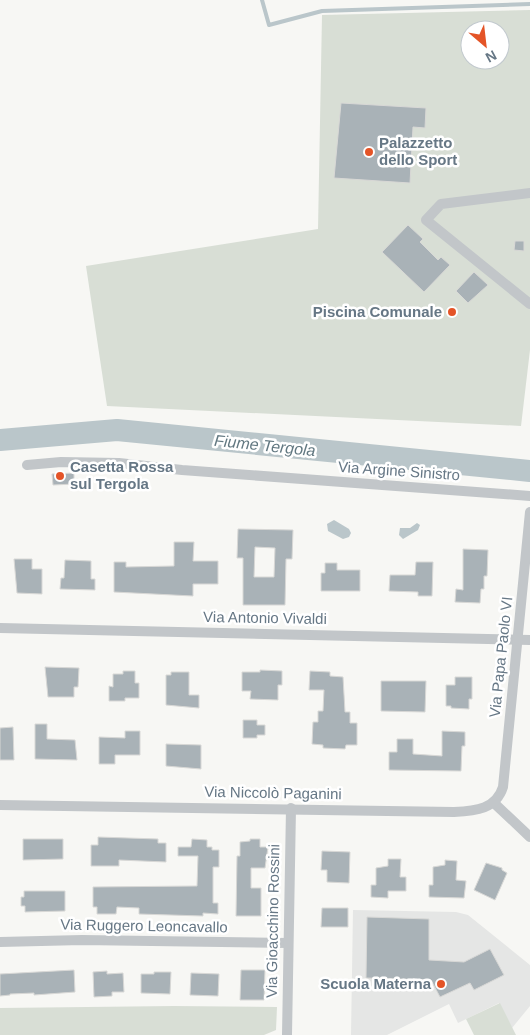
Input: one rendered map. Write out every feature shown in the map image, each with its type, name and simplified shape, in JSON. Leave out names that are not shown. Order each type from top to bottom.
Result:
[{"type":"street","points":[[530,193],[441,204],[426,220],[530,304]]},
{"type":"street","name":"Via Argine Sinistro","points":[[27,465],[61,462],[119,463],[182,470],[530,496]]},
{"type":"street","name":"Via Papa Paolo VI","points":[[494,803],[503,786],[530,512]]},
{"type":"street","name":"Via Antonio Vivaldi","points":[[0,628],[530,640]]},
{"type":"street","points":[[494,803],[530,837]]},
{"type":"street","name":"Via Niccolò Paganini","points":[[0,805],[467,812],[478,810],[494,803]]},
{"type":"street","name":"Via Gioacchino Rossini","points":[[287,1035],[291,808]]},
{"type":"street","name":"Via Ruggero Leoncavallo","points":[[0,942],[82,940],[288,943]]},
{"type":"shaded area","points":[[530,10],[530,350],[521,426],[107,406],[86,266],[318,229],[322,15]]},
{"type":"shaded area","points":[[334,520],[349,529],[351,533],[349,537],[343,539],[328,531],[327,524]]},
{"type":"shaded area","points":[[417,523],[420,525],[418,530],[403,539],[399,535],[400,528],[410,528]]},
{"type":"shaded area","name":"Scuola Materna","points":[[353,910],[456,912],[468,915],[530,965],[530,1006],[512,1028],[499,1003],[458,1023],[449,1004],[387,1035],[351,1035]]},
{"type":"shaded area","points":[[500,1003],[516,1035],[474,1035],[466,1019]]},
{"type":"shaded area","points":[[277,1007],[276,1030],[264,1035],[0,1035],[0,1008]]},
{"type":"building","name":"Palazzetto dello Sport","points":[[341,103],[426,108],[425,128],[413,127],[410,183],[334,178]]},
{"type":"building","points":[[408,225],[423,239],[420,242],[438,260],[441,257],[450,265],[424,292],[382,252]]},
{"type":"building","points":[[515,241],[524,241],[524,251],[514,250]]},
{"type":"building","points":[[474,272],[488,285],[468,303],[456,291]]},
{"type":"building","points":[[74,473],[74,484],[53,485],[52,474]]},
{"type":"building","points":[[238,529],[293,530],[292,559],[286,559],[285,605],[243,605],[243,558],[237,558]],"holes":[[[255,547],[275,548],[274,577],[254,577]]]},
{"type":"building","points":[[174,542],[194,542],[193,561],[218,561],[218,584],[193,584],[193,596],[114,592],[114,562],[126,562],[126,567],[174,566]]},
{"type":"building","points":[[463,549],[488,550],[487,576],[484,576],[484,589],[481,589],[480,603],[455,602],[456,589],[463,590]]},
{"type":"building","points":[[14,559],[32,559],[32,569],[42,569],[42,594],[17,593]]},
{"type":"building","points":[[65,560],[91,561],[91,579],[95,579],[95,590],[60,589],[61,578],[64,578]]},
{"type":"building","points":[[416,562],[433,562],[432,596],[418,596],[418,592],[389,591],[390,575],[415,575]]},
{"type":"building","points":[[325,563],[337,563],[337,570],[360,570],[360,591],[321,591],[321,573],[325,573]]},
{"type":"building","points":[[45,667],[79,668],[78,687],[74,687],[74,697],[48,697]]},
{"type":"building","points":[[260,670],[282,671],[282,685],[278,685],[278,700],[250,699],[251,691],[242,691],[242,672],[260,672]]},
{"type":"building","points":[[123,671],[135,671],[135,683],[139,683],[139,698],[125,698],[125,701],[109,701],[109,686],[113,687],[113,674],[123,674]]},
{"type":"building","points":[[310,671],[330,672],[330,676],[343,677],[345,712],[350,712],[350,723],[357,723],[357,745],[346,745],[345,749],[323,748],[323,745],[312,744],[313,722],[318,722],[318,711],[323,711],[324,690],[309,690]]},
{"type":"building","points":[[171,672],[189,672],[189,695],[199,695],[199,708],[166,705],[166,675],[171,675]]},
{"type":"building","points":[[455,677],[472,677],[472,699],[469,699],[469,709],[446,706],[446,685],[455,685]]},
{"type":"building","points":[[381,681],[426,681],[425,712],[381,711]]},
{"type":"building","points":[[243,720],[257,720],[257,725],[265,725],[265,735],[257,735],[257,738],[243,738]]},
{"type":"building","points":[[35,724],[47,724],[47,739],[75,740],[77,760],[35,759]]},
{"type":"building","points":[[13,727],[14,760],[0,760],[0,728]]},
{"type":"building","points":[[125,731],[140,731],[140,755],[115,755],[115,764],[99,764],[99,737],[125,738]]},
{"type":"building","points":[[442,731],[465,732],[465,746],[462,746],[461,771],[389,770],[389,752],[397,752],[397,739],[413,739],[413,754],[442,756]]},
{"type":"building","points":[[166,744],[201,745],[201,769],[166,766]]},
{"type":"building","points":[[98,837],[158,839],[158,843],[166,843],[166,862],[119,860],[119,866],[91,866],[91,845],[98,845]]},
{"type":"building","points":[[23,839],[63,839],[63,859],[23,860]]},
{"type":"building","points":[[192,839],[207,840],[207,847],[212,847],[212,850],[219,850],[219,867],[213,867],[213,903],[218,903],[218,914],[203,913],[203,916],[139,914],[139,908],[117,907],[116,914],[97,914],[97,907],[93,907],[93,887],[197,886],[198,856],[178,856],[178,847],[191,847]]},
{"type":"building","points":[[250,839],[260,839],[260,847],[268,847],[265,868],[251,868],[251,888],[261,888],[261,916],[236,916],[237,856],[240,856],[240,842],[250,841]]},
{"type":"building","points":[[322,851],[350,852],[349,883],[327,882],[327,870],[321,870]]},
{"type":"building","points":[[388,859],[401,859],[400,877],[406,877],[406,891],[388,891],[388,898],[371,897],[371,885],[376,885],[376,868],[388,866]]},
{"type":"building","points":[[445,860],[457,861],[456,880],[466,881],[464,898],[429,897],[429,885],[433,885],[433,867],[445,865]]},
{"type":"building","points":[[486,863],[502,868],[507,873],[495,900],[474,890]]},
{"type":"building","points":[[24,891],[65,891],[65,911],[25,912],[25,906],[21,906],[21,897],[24,897]]},
{"type":"building","points":[[322,908],[348,908],[348,927],[321,927]]},
{"type":"building","points":[[367,917],[429,919],[429,960],[464,962],[490,949],[504,975],[474,990],[470,983],[440,997],[431,980],[366,978]]},
{"type":"building","points":[[74,970],[75,992],[0,996],[0,974]]},
{"type":"building","points":[[241,970],[265,970],[264,1000],[240,1000]]},
{"type":"building","points":[[107,971],[107,974],[123,973],[124,992],[112,992],[112,996],[94,997],[93,972]]},
{"type":"building","points":[[154,972],[171,972],[170,994],[141,993],[141,974],[154,974]]},
{"type":"building","points":[[191,973],[219,974],[218,996],[190,995]]},
{"type":"waterway","points":[[262,0],[269,25],[322,11],[530,4]]},
{"type":"waterway","name":"Fiume Tergola","points":[[0,440],[117,430],[530,471]]},
{"type":"place","name":"Palazzetto dello Sport","points":[[369,152]]},
{"type":"place","name":"Piscina Comunale","points":[[452,312]]},
{"type":"place","name":"Casetta Rossa sul Tergola","points":[[60,476]]},
{"type":"place","name":"Scuola Materna","points":[[441,984]]}]
